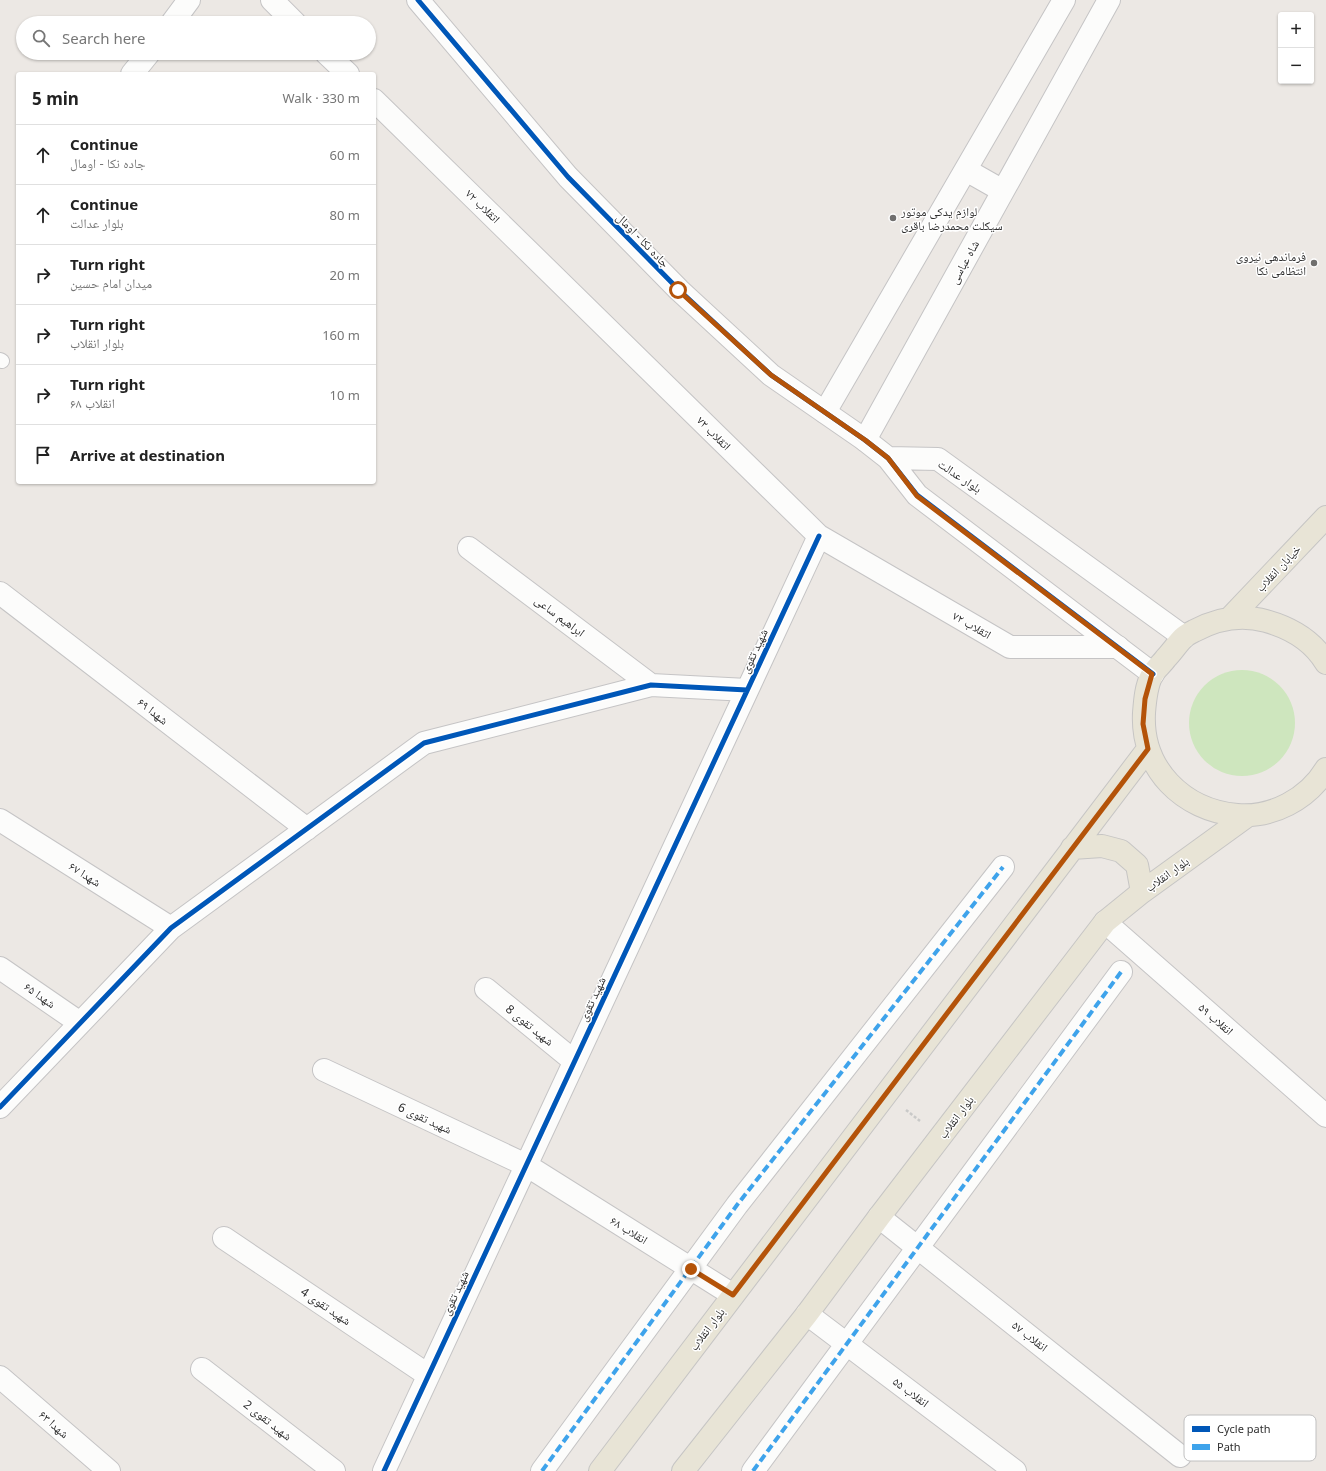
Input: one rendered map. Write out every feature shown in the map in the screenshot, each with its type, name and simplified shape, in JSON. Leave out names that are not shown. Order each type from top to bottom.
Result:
[{"type":"main road","name":"خیابان انقلاب","points":[[1230,618],[1326,517]]},
{"type":"main road","points":[[1326,663],[1321,655],[1303,637],[1281,625],[1256,618],[1230,618],[1206,624],[1184,637],[1152,674],[1145,699],[1143,724],[1148,749],[1160,772],[1176,791],[1197,805],[1221,814],[1247,816],[1274,811],[1299,799],[1319,780],[1326,769]]},
{"type":"main road","name":"بلوار انقلاب","points":[[600,1471],[1148,749]]},
{"type":"main road","name":"بلوار انقلاب","points":[[684,1471],[807,1314],[879,1217],[1105,922],[1142,892],[1247,816]]},
{"type":"main road","points":[[1072,848],[1102,846],[1121,851],[1137,865],[1142,892]]},
{"type":"street","points":[[177,16],[190,0]]},
{"type":"street","points":[[272,0],[288,16]]},
{"type":"street","name":"جاده نکا - اومال","points":[[418,0],[568,177],[678,290],[771,375],[865,440],[888,458]]},
{"type":"street","points":[[825,412],[1064,0]]},
{"type":"street","name":"شاه عباسی","points":[[865,440],[1109,0]]},
{"type":"street","points":[[134,72],[143,60]]},
{"type":"street","points":[[333,60],[346,72]]},
{"type":"street","name":"اتقلاب ۷۲","points":[[376,102],[819,536],[1010,647],[1118,647]]},
{"type":"street","points":[[966,170],[1003,191]]},
{"type":"street","points":[[888,458],[917,496],[1152,674]]},
{"type":"street","name":"بلوار عدالت","points":[[888,458],[938,459],[1184,637]]},
{"type":"street","name":"شهید تقوی","points":[[384,1471],[819,536]]},
{"type":"street","name":"ابراهیم ساعی","points":[[469,548],[651,685]]},
{"type":"street","name":"شهدا ۶۹","points":[[0,593],[307,829]]},
{"type":"street","points":[[0,1107],[171,928],[424,743],[651,685],[748,690]]},
{"type":"street","name":"شهدا ۶۷","points":[[0,820],[171,928]]},
{"type":"street","points":[[542,1471],[737,1205],[1003,867]]},
{"type":"street","name":"انقلاب ۵۹","points":[[1105,922],[1326,1116]]},
{"type":"street","name":"شهدا ۶۵","points":[[0,968],[80,1023]]},
{"type":"street","points":[[753,1471],[1121,972]]},
{"type":"street","name":"شهید تقوی 8","points":[[486,989],[574,1061]]},
{"type":"street","name":"شهید تقوی 6","points":[[324,1070],[526,1165]]},
{"type":"street","name":"انقلاب ۶۸","points":[[526,1165],[733,1295]]},
{"type":"street","name":"انقلاب ۵۷","points":[[879,1217],[1180,1456]]},
{"type":"street","name":"شهید تقوی 4","points":[[224,1238],[428,1375]]},
{"type":"street","name":"انقلاب ۵۵","points":[[807,1314],[1015,1471]]},
{"type":"street","name":"شهید تقوی 2","points":[[202,1369],[334,1471]]},
{"type":"street","name":"شهدا ۶۳","points":[[0,1377],[108,1471]]},
{"type":"path","points":[[886,1094],[941,1137]]},
{"type":"green space","points":[[1242,670],[1262,674],[1280,685],[1291,703],[1295,723],[1291,743],[1280,761],[1262,772],[1242,776],[1222,772],[1204,761],[1193,743],[1189,723],[1193,703],[1204,685],[1222,674]]},
{"type":"marked path","points":[[542,1471],[737,1205],[1003,867]]},
{"type":"marked path","points":[[753,1471],[1121,972]]},
{"type":"cycle path","points":[[418,0],[568,177],[679,290],[771,375],[865,440],[888,458],[917,495],[1153,674]]},
{"type":"cycle path","points":[[384,1471],[819,536]]},
{"type":"cycle path","points":[[0,1107],[171,928],[424,743],[651,685],[747,690]]},
{"type":"place","name":"لوازم یدکی موتور سیکلت محمدرضا باقری","points":[[893,218]]},
{"type":"place","name":"فرماندهی نیروی انتظامی نکا","points":[[1314,263]]},
{"type":"route","points":[[678,290],[771,375],[865,440],[888,458],[917,496],[1152,674],[1145,699],[1143,724],[1148,749],[733,1295],[691,1269]]}]
